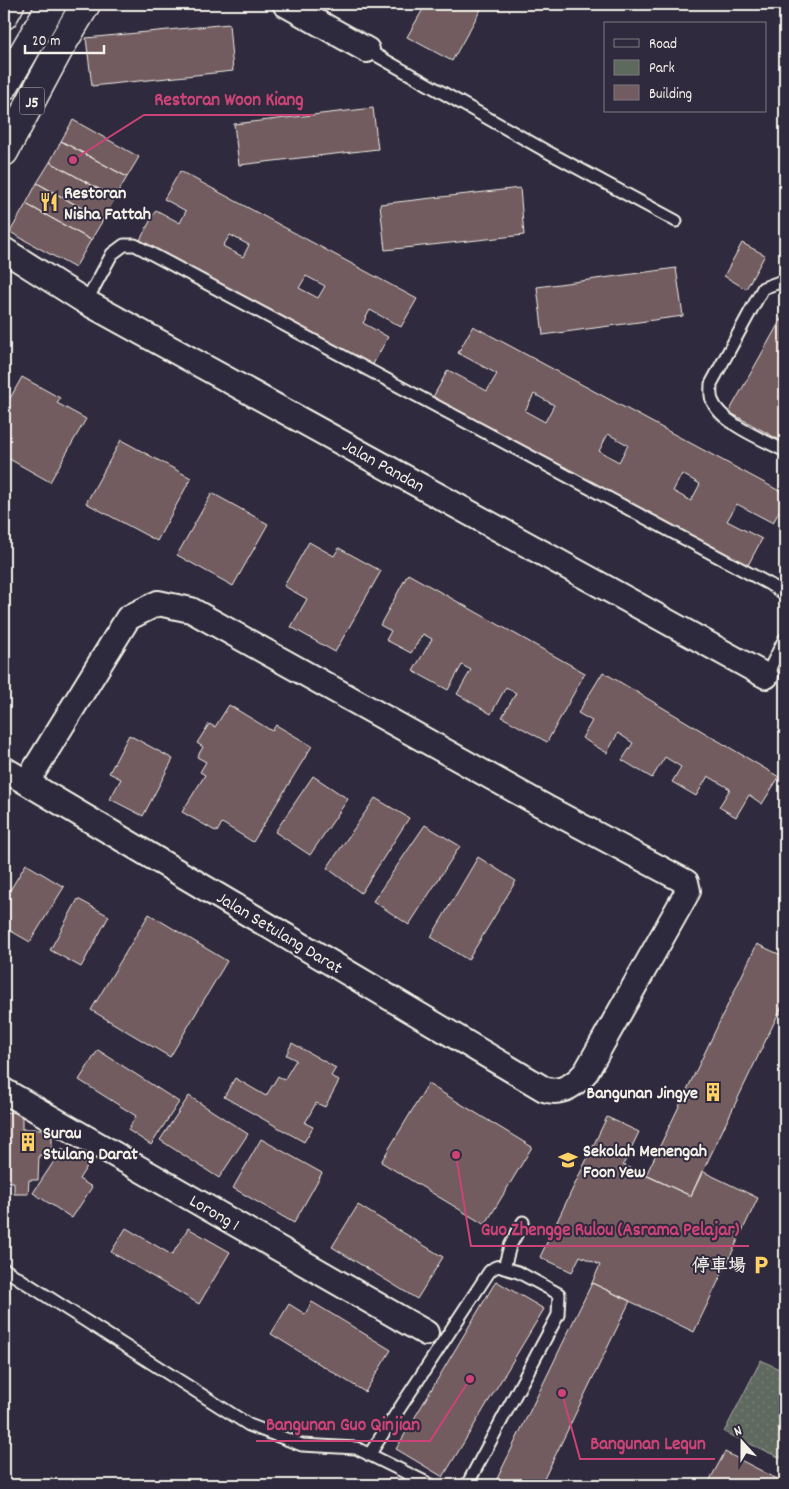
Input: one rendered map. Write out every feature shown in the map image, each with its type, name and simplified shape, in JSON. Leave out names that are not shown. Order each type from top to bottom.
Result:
[{"type":"main road","points":[[4,15],[10,4]]},
{"type":"main road","points":[[4,86],[52,4]]},
{"type":"main road","name":"J5","points":[[4,152],[59,49],[86,4]]},
{"type":"street","points":[[285,4],[367,50]]},
{"type":"street","name":"Jalan Pandan","points":[[4,250],[86,302],[766,676]]},
{"type":"street","name":"Jalan Setulang Darat","points":[[4,768],[27,782],[544,1089],[558,1091],[578,1082],[586,1072],[688,891],[686,882],[538,803],[191,610],[158,602],[128,618],[27,782]]},
{"type":"street","name":"Lorong 1","points":[[4,1091],[426,1333]]},
{"type":"lane","points":[[367,50],[546,151],[676,221]]},
{"type":"lane","points":[[86,302],[112,254],[124,245],[135,245],[785,594]]},
{"type":"lane","points":[[785,280],[763,288],[711,384],[711,399],[729,422],[785,452]]},
{"type":"lane","points":[[766,676],[785,638]]},
{"type":"lane","points":[[504,1268],[510,1246],[523,1222]]},
{"type":"lane","points":[[369,1455],[489,1272],[494,1267],[499,1266],[518,1272],[559,1294],[558,1315],[467,1485]]},
{"type":"lane","points":[[4,1269],[249,1425],[302,1445],[356,1448],[431,1485]]},
{"type":"green space","points":[[761,1360],[785,1372],[785,1460],[724,1432]]},
{"type":"building","points":[[426,4],[484,4],[452,61],[407,37]]},
{"type":"building","points":[[229,24],[233,71],[92,86],[86,38]]},
{"type":"building","points":[[373,108],[378,149],[239,165],[234,124]]},
{"type":"building","points":[[73,120],[139,157],[127,177],[61,141]]},
{"type":"building","points":[[61,141],[127,177],[115,198],[50,162]]},
{"type":"building","points":[[50,162],[115,198],[103,220],[37,183]]},
{"type":"building","points":[[180,171],[417,299],[401,327],[370,310],[363,323],[388,337],[372,366],[140,240],[156,210],[180,223],[186,211],[164,199]],"holes":[[[230,235],[249,245],[243,257],[223,246]],[[306,276],[325,286],[318,298],[299,288]]]},
{"type":"building","points":[[37,183],[103,220],[91,240],[26,204]]},
{"type":"building","points":[[520,188],[524,235],[385,250],[380,204]]},
{"type":"building","points":[[26,204],[91,240],[75,268],[10,232]]},
{"type":"building","points":[[742,243],[765,255],[746,289],[724,276]]},
{"type":"building","points":[[676,268],[683,316],[543,335],[537,287]]},
{"type":"building","points":[[785,312],[785,443],[729,412]]},
{"type":"building","points":[[473,326],[785,494],[785,500],[773,523],[737,504],[727,521],[762,539],[747,567],[433,397],[448,370],[487,391],[497,374],[458,353]],"holes":[[[534,394],[554,405],[545,422],[525,411]],[[608,434],[628,445],[619,462],[599,451]],[[682,474],[700,484],[691,501],[673,491]]]},
{"type":"building","points":[[22,377],[60,398],[57,403],[86,419],[50,482],[4,456],[4,409]]},
{"type":"building","points":[[121,440],[191,478],[157,541],[86,503]]},
{"type":"building","points":[[212,493],[268,524],[233,586],[177,555]]},
{"type":"building","points":[[309,542],[334,556],[339,548],[381,571],[335,652],[291,627],[307,599],[284,586]]},
{"type":"building","points":[[408,574],[585,673],[547,742],[502,717],[516,693],[506,687],[491,714],[457,694],[471,670],[462,665],[448,690],[413,671],[432,639],[423,634],[411,653],[386,640],[391,631],[380,625]]},
{"type":"building","points":[[603,672],[779,777],[762,804],[749,795],[736,817],[719,807],[730,789],[708,776],[696,796],[672,782],[681,767],[665,757],[652,778],[622,760],[633,743],[618,733],[607,753],[582,738],[592,721],[578,713]]},
{"type":"building","points":[[229,705],[272,731],[276,725],[312,746],[253,842],[222,823],[217,832],[182,812],[205,775],[200,772],[206,762],[197,757],[203,747],[197,743],[209,724],[215,727]]},
{"type":"building","points":[[129,735],[173,759],[143,816],[110,799],[121,779],[109,773]]},
{"type":"building","points":[[313,776],[348,799],[310,855],[275,832]]},
{"type":"building","points":[[375,798],[409,818],[361,893],[327,868]]},
{"type":"building","points":[[425,825],[460,846],[409,925],[373,901]]},
{"type":"building","points":[[478,857],[516,881],[468,960],[431,937]]},
{"type":"building","points":[[26,864],[64,887],[30,942],[4,927],[4,900]]},
{"type":"building","points":[[78,899],[109,916],[81,967],[50,950]]},
{"type":"building","points":[[149,914],[227,961],[170,1057],[91,1010]]},
{"type":"building","name":"Bangunan Jingye","points":[[757,944],[785,957],[785,1000],[691,1196],[646,1175]]},
{"type":"building","points":[[785,1000],[785,1016],[779,1013]]},
{"type":"building","points":[[292,1043],[336,1068],[331,1076],[339,1081],[325,1107],[316,1103],[305,1123],[313,1127],[304,1142],[224,1097],[235,1078],[266,1096],[278,1076],[284,1080],[296,1060],[286,1055]]},
{"type":"building","points":[[98,1050],[179,1102],[151,1145],[128,1130],[136,1116],[79,1080]]},
{"type":"building","points":[[428,1084],[532,1147],[485,1225],[381,1162]]},
{"type":"building","points":[[189,1096],[248,1134],[219,1178],[160,1140]]},
{"type":"building","name":"Surau Stulang Darat","points":[[4,1112],[22,1113],[22,1129],[52,1129],[52,1156],[39,1155],[38,1180],[29,1180],[28,1194],[14,1194],[14,1182],[4,1182]]},
{"type":"building","points":[[607,1117],[639,1132],[623,1165],[691,1196],[702,1171],[758,1198],[694,1332],[592,1283],[600,1265],[580,1256],[572,1272],[540,1257]]},
{"type":"building","points":[[261,1139],[322,1173],[294,1223],[233,1188]]},
{"type":"building","points":[[62,1149],[88,1165],[79,1179],[92,1187],[72,1218],[33,1193]]},
{"type":"building","points":[[358,1205],[443,1257],[417,1299],[332,1247]]},
{"type":"building","points":[[126,1228],[172,1255],[188,1228],[230,1252],[199,1304],[111,1252]]},
{"type":"building","points":[[496,1281],[544,1309],[443,1477],[396,1449]]},
{"type":"building","points":[[592,1283],[630,1301],[541,1485],[494,1485]]},
{"type":"building","points":[[312,1302],[391,1350],[365,1392],[271,1334],[289,1304],[305,1314]]},
{"type":"building","points":[[725,1452],[785,1483],[785,1485],[707,1485]]},
{"type":"place","name":"Restoran Woon Kiang","points":[[73,160]]},
{"type":"place","name":"Restoran Nisha Fattah","points":[[49,202]]},
{"type":"place","name":"Bangunan Jingye","points":[[713,1092]]},
{"type":"place","name":"Surau Stulang Darat","points":[[28,1142]]},
{"type":"place","name":"Guo Zhengge Rulou (Asrama Pelajar)","points":[[456,1155]]},
{"type":"place","name":"Sekolah Menengah Foon Yew","points":[[568,1160]]},
{"type":"place","name":"停車場","points":[[761,1265]]},
{"type":"place","name":"Bangunan Guo Qinjian","points":[[470,1379]]},
{"type":"place","name":"Bangunan Lequn","points":[[562,1393]]}]
